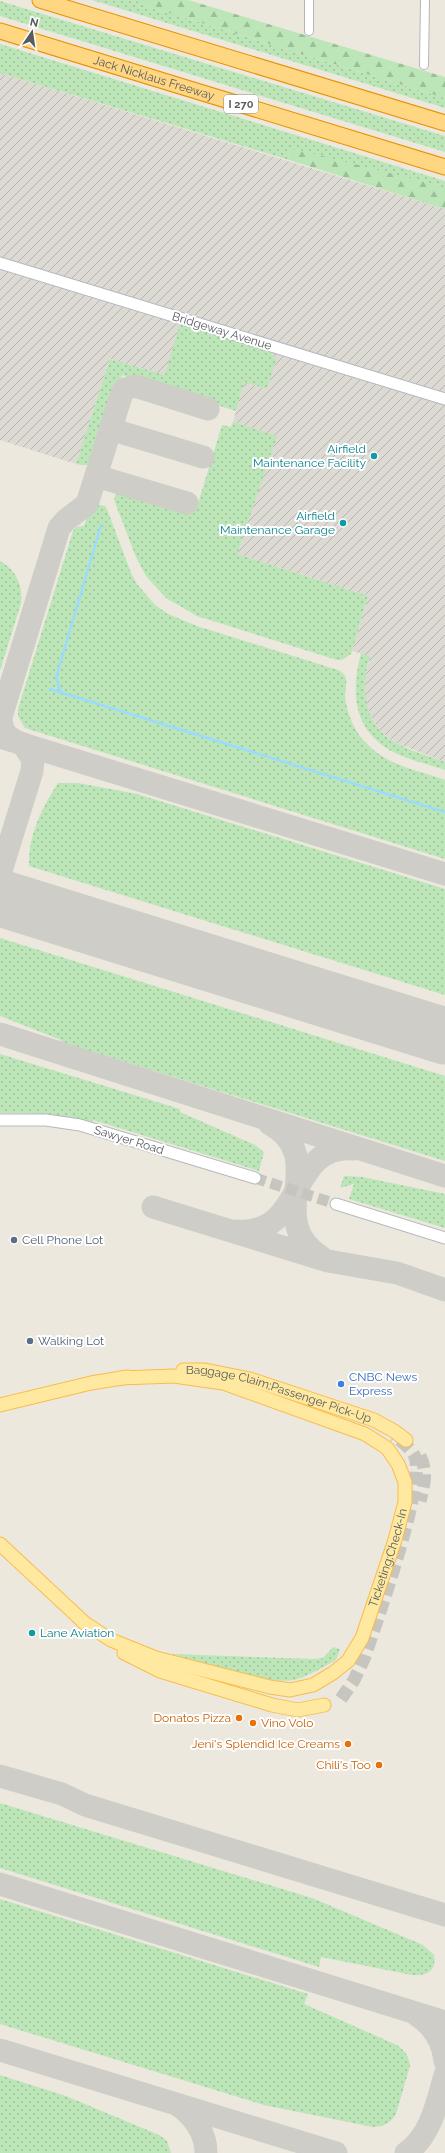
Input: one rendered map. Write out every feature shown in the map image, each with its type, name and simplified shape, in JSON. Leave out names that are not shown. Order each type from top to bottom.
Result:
[{"type":"highway","points":[[40,0],[51,2],[445,123]]},
{"type":"highway","name":"Jack Nicklaus Freeway","points":[[0,31],[445,167]]},
{"type":"main road","name":"Baggage Claim;Passenger Pick-Up","points":[[120,1378],[189,1370],[228,1374],[250,1379],[367,1417],[388,1427],[406,1440]]},
{"type":"main road","name":"Ticketing;Check-In","points":[[82,1622],[111,1640],[143,1653],[270,1687],[290,1690],[313,1685],[333,1673],[348,1660],[362,1638],[395,1540],[406,1494],[405,1482],[398,1464],[387,1448],[373,1438],[238,1388],[210,1381],[174,1376],[120,1378]]},
{"type":"main road","points":[[3,1405],[91,1383],[120,1378]]},
{"type":"main road","points":[[0,1544],[82,1622],[118,1649],[160,1670],[285,1708],[298,1710],[324,1705]]},
{"type":"street","points":[[309,0],[309,31]]},
{"type":"street","points":[[424,65],[425,0]]},
{"type":"street","name":"Bridgeway Avenue","points":[[0,263],[445,400]]},
{"type":"street","name":"Sawyer Road","points":[[0,1120],[46,1120],[80,1125],[256,1178]]},
{"type":"street","points":[[336,1204],[445,1238]]},
{"type":"shaded area","points":[[0,73],[445,209],[445,762],[394,742],[379,730],[370,715],[364,701],[364,684],[370,656],[352,651],[368,596],[237,554],[276,436],[233,422],[244,382],[267,389],[276,360],[165,375],[110,359],[76,464],[0,440]]},
{"type":"green space","points":[[92,0],[127,0],[445,98],[445,108]]},
{"type":"green space","points":[[127,0],[188,0],[445,77],[445,98]]},
{"type":"green space","points":[[0,1],[445,136],[445,152],[0,16]]},
{"type":"green space","points":[[0,44],[445,181],[445,187],[288,153],[289,160],[0,73]]},
{"type":"green space","points":[[295,149],[445,187],[445,209],[289,160],[288,153]]},
{"type":"green space","points":[[180,324],[264,349],[274,356],[276,360],[267,389],[244,382],[236,411],[122,375],[96,460],[86,465],[76,464],[110,359],[165,375]]},
{"type":"green space","points":[[233,422],[277,436],[237,554],[368,596],[351,654],[342,660],[337,660],[197,616],[166,598],[146,576],[136,557],[114,500],[116,492],[125,489],[196,510],[222,425],[231,427]]},
{"type":"green space","points":[[97,504],[105,506],[107,509],[131,573],[137,584],[155,605],[168,614],[197,626],[338,670],[343,673],[346,677],[345,697],[348,710],[355,729],[363,740],[384,758],[445,780],[445,859],[25,728],[18,716],[18,709],[73,531],[76,527],[84,526],[90,508]]},
{"type":"green space","points":[[0,561],[14,573],[17,579],[21,590],[21,603],[0,671]]},
{"type":"green space","points":[[361,653],[370,656],[365,681],[365,693],[371,716],[377,726],[385,735],[396,743],[445,762],[445,770],[399,755],[379,743],[369,733],[362,721],[356,696],[356,682]]},
{"type":"green space","points":[[58,783],[78,783],[137,794],[445,889],[445,995],[29,866],[31,843],[37,822]]},
{"type":"green space","points":[[0,938],[445,1076],[445,1161],[61,1042],[61,1040],[0,1016]]},
{"type":"green space","points":[[0,1054],[180,1109],[180,1112],[255,1145],[264,1152],[259,1171],[93,1120],[93,1122],[46,1114],[0,1113]]},
{"type":"green space","points":[[344,1176],[362,1177],[445,1194],[445,1228],[349,1199],[354,1184],[340,1188]]},
{"type":"green space","points":[[333,1647],[340,1649],[336,1660],[305,1676],[294,1680],[282,1681],[234,1672],[171,1654],[314,1659],[323,1658]]},
{"type":"green space","points":[[0,1803],[312,1898],[423,1945],[434,1955],[434,1965],[430,1971],[422,1975],[412,1975],[321,1957],[319,1967],[0,1868]]},
{"type":"green space","points":[[0,1899],[308,1994],[304,2004],[397,2045],[406,2054],[409,2059],[410,2066],[396,2114],[386,2124],[373,2127],[264,2105],[0,2024]]},
{"type":"green space","points":[[0,2075],[66,2096],[159,2135],[167,2141],[171,2153],[0,2153]]},
{"type":"waterway","points":[[61,692],[56,678],[101,525]]},
{"type":"waterway","points":[[50,689],[445,812]]},
{"type":"taxiway","points":[[18,742],[7,735],[3,729],[1,717],[59,528],[66,520],[87,504],[122,393],[125,389],[135,386],[208,409]]},
{"type":"taxiway","points":[[110,429],[203,457]]},
{"type":"taxiway","points":[[96,476],[187,503]]},
{"type":"taxiway","points":[[3,738],[445,874]]},
{"type":"taxiway","points":[[0,874],[32,771],[33,760],[23,744]]},
{"type":"taxiway","points":[[0,886],[4,895],[19,904]]},
{"type":"taxiway","points":[[0,1034],[445,1176]]},
{"type":"taxiway","points":[[270,1124],[287,1138],[295,1154],[297,1171],[295,1207],[297,1225],[304,1242],[321,1257]]},
{"type":"taxiway","points":[[236,1231],[259,1229],[275,1220],[287,1206],[306,1174],[317,1160],[332,1151],[354,1149]]},
{"type":"taxiway","points":[[153,1207],[328,1261],[397,1273],[445,1290]]},
{"type":"taxiway","points":[[0,1776],[62,1794],[85,1805],[445,1915]]},
{"type":"taxiway","points":[[0,1884],[445,2022]]},
{"type":"taxiway","points":[[417,2015],[423,2019],[437,2035],[442,2047],[445,2061]]},
{"type":"taxiway","points":[[0,2050],[336,2153]]},
{"type":"taxiway","points":[[406,2153],[422,2138],[436,2108],[445,2075]]},
{"type":"taxiway","points":[[178,2105],[189,2114],[198,2126],[204,2139],[206,2153]]},
{"type":"runway","points":[[0,898],[445,1036]]},
{"type":"tunnel","points":[[255,1178],[336,1204]]},
{"type":"tunnel","points":[[341,1699],[354,1680],[364,1659],[398,1556],[413,1495],[416,1472],[415,1457],[403,1442],[394,1436]]},
{"type":"tunnel","points":[[420,1456],[425,1473],[420,1501]]},
{"type":"place","name":"Airfield Maintenance Facility","points":[[374,456]]},
{"type":"place","name":"Airfield Maintenance Garage","points":[[343,523]]},
{"type":"place","name":"Cell Phone Lot","points":[[14,1240]]},
{"type":"place","name":"Walking Lot","points":[[30,1341]]},
{"type":"place","name":"CNBC News Express","points":[[341,1384]]},
{"type":"place","name":"Lane Aviation","points":[[32,1633]]},
{"type":"place","name":"Donatos Pizza","points":[[239,1718]]},
{"type":"place","name":"Vino Volo","points":[[253,1723]]},
{"type":"place","name":"Jeni's Splendid Ice Creams","points":[[348,1744]]},
{"type":"place","name":"Chili's Too","points":[[379,1765]]}]
